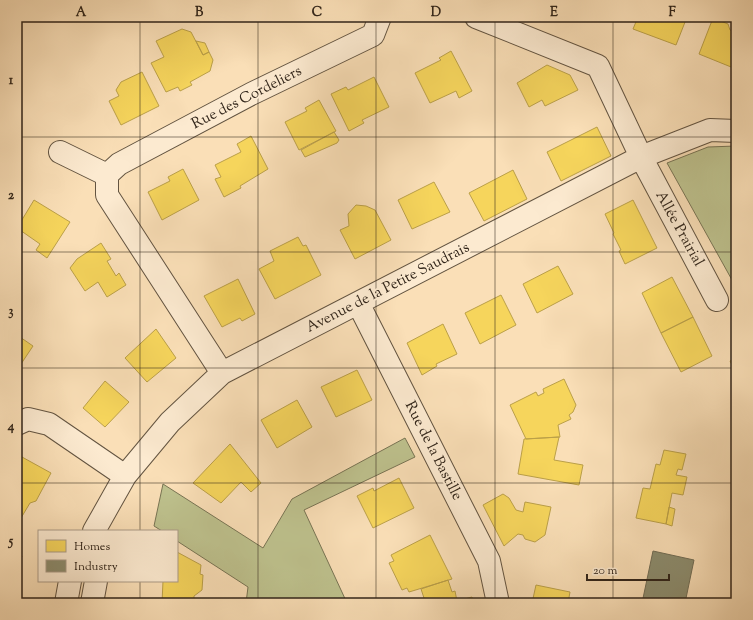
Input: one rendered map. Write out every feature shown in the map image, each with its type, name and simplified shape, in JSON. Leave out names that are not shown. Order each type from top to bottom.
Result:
[{"type":"street","name":"Rue des Cordeliers","points":[[107,175],[119,164],[251,94],[373,35],[380,17]]},
{"type":"street","name":"Allée Prairial","points":[[476,17],[598,66],[641,157],[717,300]]},
{"type":"street","name":"Avenue de la Petite Saudrais","points":[[96,529],[125,476],[170,422],[222,373],[641,157],[710,130],[736,131]]},
{"type":"street","points":[[60,152],[107,175],[107,195],[222,373]]},
{"type":"street","name":"Rue de la Bastille","points":[[358,303],[448,483],[489,561],[498,603]]},
{"type":"street","points":[[17,424],[28,419],[48,424],[125,476]]},
{"type":"street","points":[[66,603],[70,582]]},
{"type":"street","points":[[92,603],[96,582]]},
{"type":"green space","points":[[736,146],[736,278],[732,280],[667,163],[708,147]]},
{"type":"green space","points":[[405,438],[415,457],[304,510],[347,603],[246,603],[248,587],[178,542],[178,530],[160,530],[154,526],[163,484],[263,548],[292,499]]},
{"type":"building: Homes","points":[[638,17],[687,17],[676,45],[633,29]]},
{"type":"building: Homes","points":[[713,18],[728,24],[730,30],[736,33],[736,69],[699,54]]},
{"type":"building: Homes","points":[[182,29],[191,32],[203,55],[209,52],[213,60],[210,71],[190,82],[192,85],[180,91],[178,87],[166,92],[151,63],[164,57],[156,41]]},
{"type":"building: Homes","points":[[196,41],[205,43],[209,52],[203,55]]},
{"type":"building: Homes","points":[[451,51],[472,91],[459,98],[456,91],[430,103],[415,73],[441,60],[439,58]]},
{"type":"building: Homes","points":[[547,65],[570,75],[578,90],[545,106],[542,100],[529,107],[517,83]]},
{"type":"building: Homes","points":[[142,72],[159,106],[121,125],[109,101],[119,96],[116,90],[121,82]]},
{"type":"building: Homes","points":[[374,77],[389,107],[362,120],[364,123],[349,131],[331,94],[346,87],[348,90]]},
{"type":"building: Homes","points":[[319,100],[336,131],[299,150],[285,122],[307,111],[305,108]]},
{"type":"building: Homes","points":[[597,127],[611,156],[561,181],[547,152]]},
{"type":"building: Homes","points":[[334,132],[339,140],[337,143],[305,157],[301,150]]},
{"type":"building: Homes","points":[[251,136],[268,169],[240,186],[241,188],[224,197],[215,179],[221,177],[215,165],[241,152],[237,144]]},
{"type":"building: Homes","points":[[183,169],[199,200],[162,220],[148,192],[170,181],[168,177]]},
{"type":"building: Homes","points":[[513,170],[527,199],[484,221],[469,193]]},
{"type":"building: Homes","points":[[434,182],[450,212],[412,229],[398,200]]},
{"type":"building: Homes","points":[[34,200],[70,222],[47,258],[36,250],[40,244],[17,228]]},
{"type":"building: Homes","points":[[633,200],[657,248],[625,264],[619,251],[621,250],[605,214]]},
{"type":"building: Homes","points":[[356,205],[366,206],[375,210],[391,240],[355,259],[340,230],[349,226],[348,214]]},
{"type":"building: Homes","points":[[298,237],[303,246],[306,245],[321,275],[275,299],[259,269],[274,261],[270,251]]},
{"type":"building: Homes","points":[[101,243],[111,259],[107,261],[116,276],[119,273],[126,285],[107,297],[98,282],[85,291],[70,268],[77,259]]},
{"type":"building: Homes","points":[[558,266],[573,294],[537,313],[523,284]]},
{"type":"building: Homes","points":[[672,277],[693,317],[661,333],[642,293]]},
{"type":"building: Homes","points":[[238,279],[255,314],[242,321],[240,318],[222,327],[204,296]]},
{"type":"building: Homes","points":[[501,295],[516,325],[480,344],[465,313]]},
{"type":"building: Homes","points":[[693,317],[712,356],[681,372],[661,333]]},
{"type":"building: Homes","points":[[443,324],[457,354],[436,364],[437,366],[422,375],[407,343]]},
{"type":"building: Homes","points":[[156,329],[176,358],[147,382],[125,358]]},
{"type":"building: Homes","points":[[17,335],[33,346],[19,367],[17,365]]},
{"type":"building: Homes","points":[[736,358],[736,373],[730,361]]},
{"type":"building: Homes","points":[[357,370],[372,400],[336,417],[321,387]]},
{"type":"building: Homes","points":[[564,379],[576,405],[573,412],[569,415],[571,419],[558,425],[560,437],[526,439],[510,405],[536,392],[538,396],[544,393],[543,389]]},
{"type":"building: Homes","points":[[105,381],[129,402],[105,427],[83,408]]},
{"type":"building: Homes","points":[[297,400],[312,427],[277,448],[261,420]]},
{"type":"building: Homes","points":[[559,437],[554,460],[583,465],[579,485],[518,474],[524,439]]},
{"type":"building: Homes","points":[[230,444],[261,483],[251,492],[241,482],[221,503],[193,483]]},
{"type":"building: Homes","points":[[664,450],[686,454],[682,470],[678,469],[676,475],[687,477],[683,495],[672,493],[666,524],[636,518],[643,488],[650,489],[656,464],[660,465]]},
{"type":"building: Homes","points":[[22,457],[51,473],[36,501],[30,503],[21,518],[17,519],[17,465]]},
{"type":"building: Homes","points":[[399,478],[414,508],[373,528],[357,496],[373,488],[374,491]]},
{"type":"building: Homes","points":[[503,494],[509,498],[516,510],[523,512],[525,502],[551,507],[545,535],[535,542],[525,539],[523,535],[518,534],[504,546],[483,505]]},
{"type":"building: Homes","points":[[669,507],[675,509],[672,526],[666,524]]},
{"type":"building: Homes","points":[[430,535],[452,579],[409,592],[407,588],[402,590],[389,563],[394,561],[391,555]]},
{"type":"building: Homes","points":[[178,553],[201,565],[200,574],[203,575],[202,590],[194,596],[194,603],[162,603],[163,582],[178,582]]},
{"type":"building: Homes","points":[[17,554],[22,556],[17,571]]},
{"type":"building: Homes","points":[[448,580],[452,592],[455,591],[457,601],[472,597],[474,603],[429,603],[428,600],[425,601],[421,589]]},
{"type":"building: Homes","points":[[536,585],[570,592],[568,603],[532,603]]},
{"type":"building: Industry","points":[[653,551],[694,560],[685,603],[642,603]]}]
